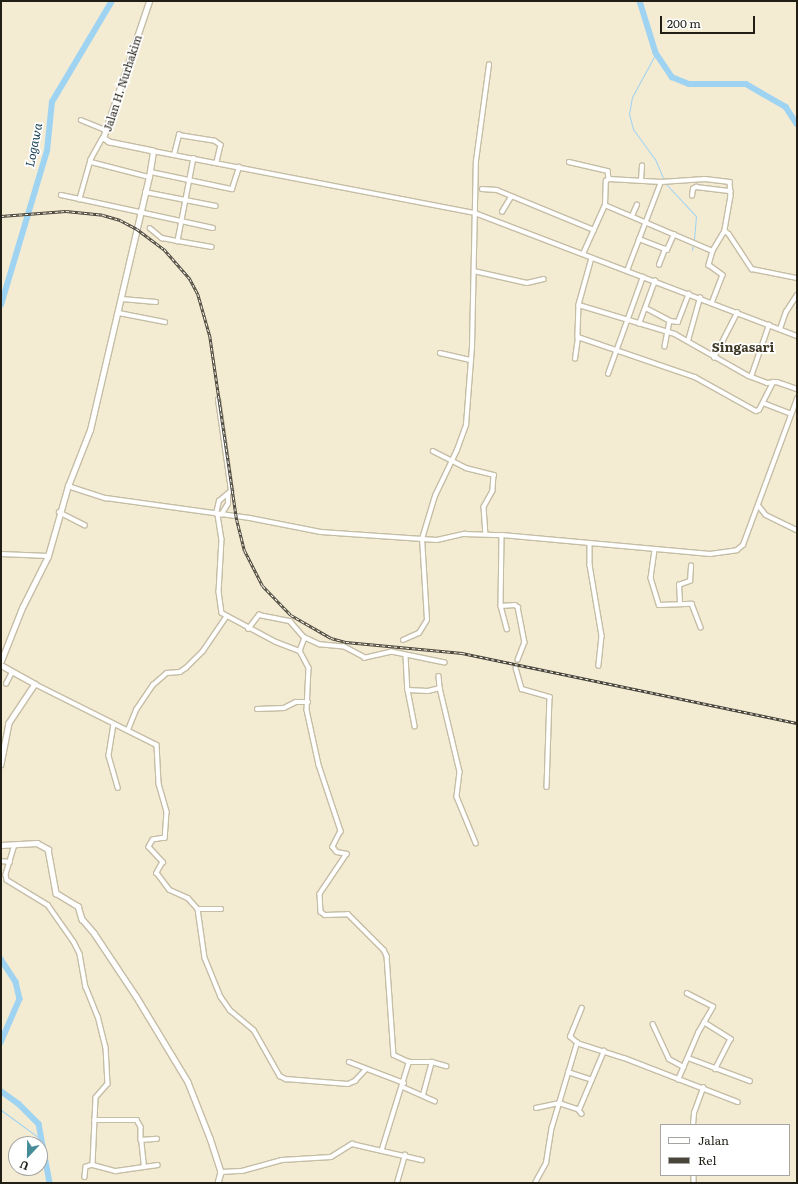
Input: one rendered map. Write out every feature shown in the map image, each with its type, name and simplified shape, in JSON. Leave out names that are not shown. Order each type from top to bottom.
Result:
[{"type":"main road","name":"Jalan H. Nurhakim","points":[[149,1],[104,138],[111,142],[153,151]]},
{"type":"main road","points":[[1,661],[22,608],[48,556],[68,486],[93,420],[150,174],[153,151]]},
{"type":"main road","points":[[1,665],[35,684],[7,727],[1,764]]},
{"type":"main road","points":[[1,845],[37,843],[48,849],[56,893],[78,906],[82,919],[94,933],[175,1058],[206,1126],[221,1172],[218,1183]]},
{"type":"street","points":[[402,640],[419,633],[427,620],[422,539],[437,491],[452,461],[466,425],[471,360],[476,161],[488,65]]},
{"type":"street","points":[[81,120],[106,130]]},
{"type":"street","points":[[174,155],[180,135],[220,143],[217,163]]},
{"type":"street","points":[[80,199],[91,162],[104,138]]},
{"type":"street","points":[[153,151],[475,213],[797,336]]},
{"type":"street","points":[[178,241],[183,222],[194,158]]},
{"type":"street","points":[[91,162],[233,189],[238,168]]},
{"type":"street","points":[[569,162],[606,170],[609,172],[609,179],[606,181],[605,205],[583,254]]},
{"type":"street","points":[[641,180],[642,166]]},
{"type":"street","points":[[609,179],[665,182],[723,180],[730,182],[731,191],[725,231],[713,251],[709,265],[723,275],[712,303]]},
{"type":"street","points":[[628,271],[646,222],[665,182]]},
{"type":"street","points":[[692,196],[692,189],[696,187],[731,191]]},
{"type":"street","points":[[482,189],[497,190],[594,230]]},
{"type":"street","points":[[145,192],[216,206]]},
{"type":"street","points":[[61,195],[213,228]]},
{"type":"street","points":[[502,212],[511,197]]},
{"type":"street","points":[[605,205],[713,251]]},
{"type":"street","points":[[632,216],[637,205]]},
{"type":"street","points":[[150,228],[162,238],[211,247]]},
{"type":"street","points":[[725,231],[729,234],[752,269],[797,278]]},
{"type":"street","points":[[659,265],[674,234]]},
{"type":"street","points":[[639,239],[665,250]]},
{"type":"street","points":[[575,359],[580,305],[592,258]]},
{"type":"street","points":[[474,271],[527,283],[544,279]]},
{"type":"street","points":[[608,374],[643,277]]},
{"type":"street","points":[[639,324],[655,281]]},
{"type":"street","points":[[646,308],[670,321],[678,322],[689,294]]},
{"type":"street","points":[[780,329],[786,312],[797,295]]},
{"type":"street","points":[[688,341],[700,298]]},
{"type":"street","points":[[122,299],[156,302]]},
{"type":"street","points":[[580,305],[600,309],[628,322],[666,331],[688,341],[714,358],[751,377],[767,383],[773,382],[797,389]]},
{"type":"street","points":[[714,358],[737,313]]},
{"type":"street","points":[[118,314],[165,322]]},
{"type":"street","points":[[665,347],[666,331],[670,321]]},
{"type":"street","points":[[751,377],[769,325]]},
{"type":"street","points":[[578,337],[695,377],[756,411],[763,402],[773,382]]},
{"type":"street","points":[[440,353],[471,360]]},
{"type":"street","points":[[68,486],[106,498],[321,532],[422,539],[486,534],[710,554],[739,549],[758,505],[797,399]]},
{"type":"street","points":[[218,400],[231,491],[219,501],[218,515],[222,539],[219,606],[226,617],[248,629],[300,651],[310,668],[307,710],[318,765],[341,831],[332,847],[337,852],[345,852],[347,857],[325,884],[319,900],[321,912],[325,915],[348,914],[384,950],[387,956],[393,1053],[409,1062],[432,1062],[446,1066]]},
{"type":"street","points":[[763,402],[791,414]]},
{"type":"street","points":[[433,451],[452,461],[495,477],[493,491],[484,507],[486,534]]},
{"type":"street","points":[[218,515],[228,504],[228,495]]},
{"type":"street","points":[[758,505],[764,514],[797,530]]},
{"type":"street","points":[[60,512],[85,525]]},
{"type":"street","points":[[502,535],[501,606],[507,629]]},
{"type":"street","points":[[590,544],[590,565],[602,636],[599,666]]},
{"type":"street","points":[[655,550],[651,578],[659,605],[680,603],[694,605],[701,627]]},
{"type":"street","points":[[2,554],[48,556]]},
{"type":"street","points":[[680,603],[679,585],[690,581],[690,566]]},
{"type":"street","points":[[501,606],[515,604],[518,607],[525,642],[518,660]]},
{"type":"street","points":[[248,629],[259,615],[290,621],[305,638],[320,645],[344,647],[365,658],[388,652],[445,663]]},
{"type":"street","points":[[128,730],[136,710],[153,685],[167,673],[180,672],[186,668],[203,651],[226,617]]},
{"type":"street","points":[[300,651],[305,638]]},
{"type":"street","points":[[406,656],[408,690],[415,726]]},
{"type":"street","points":[[516,668],[522,689],[549,695],[547,787]]},
{"type":"street","points":[[6,684],[12,672]]},
{"type":"street","points":[[439,676],[440,688],[460,772],[457,797],[476,843]]},
{"type":"street","points":[[35,684],[128,730],[157,747],[159,784],[167,812],[165,838],[153,840],[149,847],[163,862],[157,873],[170,890],[188,898],[198,909],[205,958],[221,997],[235,1015],[254,1030],[280,1076],[286,1079],[348,1084],[355,1081],[366,1069]]},
{"type":"street","points":[[408,690],[428,691],[440,688]]},
{"type":"street","points":[[257,709],[284,708],[296,702],[308,702]]},
{"type":"street","points":[[114,724],[110,756],[118,788]]},
{"type":"street","points":[[15,845],[6,876],[8,882],[50,907],[80,954],[86,987],[98,1016],[108,1054],[108,1084],[97,1095],[94,1120],[93,1164]]},
{"type":"street","points":[[1,861],[10,862]]},
{"type":"street","points":[[198,909],[221,909]]},
{"type":"street","points":[[678,1080],[704,1022],[713,1006],[687,994]]},
{"type":"street","points":[[582,1008],[570,1037],[577,1043],[604,1051],[738,1102]]},
{"type":"street","points":[[704,1022],[731,1039],[716,1069]]},
{"type":"street","points":[[653,1024],[669,1059],[684,1067]]},
{"type":"street","points":[[535,1183],[546,1163],[559,1103],[577,1043]]},
{"type":"street","points":[[579,1110],[604,1051]]},
{"type":"street","points":[[688,1058],[750,1081]]},
{"type":"street","points":[[349,1062],[404,1085],[435,1101]]},
{"type":"street","points":[[382,1149],[404,1085],[409,1062]]},
{"type":"street","points":[[423,1096],[432,1062]]},
{"type":"street","points":[[568,1072],[592,1080]]},
{"type":"street","points":[[693,1124],[694,1113],[703,1088]]},
{"type":"street","points":[[536,1108],[559,1103],[579,1110],[582,1114]]},
{"type":"street","points":[[94,1120],[137,1120],[141,1127],[144,1167]]},
{"type":"street","points":[[141,1140],[157,1139]]},
{"type":"street","points":[[221,1172],[242,1171],[276,1161],[331,1157],[352,1144],[382,1149],[422,1160]]},
{"type":"street","points":[[397,1183],[405,1155]]},
{"type":"street","points":[[85,1177],[86,1167],[93,1164],[116,1171],[158,1165]]},
{"type":"waterway","name":"Logawa","points":[[1,305],[47,151],[52,102],[112,1]]},
{"type":"waterway","points":[[640,1],[656,53],[672,77],[689,84],[746,84],[786,107],[797,124]]},
{"type":"waterway","points":[[656,53],[632,97],[629,114],[633,129],[655,159],[664,180]]},
{"type":"waterway","points":[[665,183],[696,216],[694,241]]},
{"type":"waterway","points":[[692,250],[693,244]]},
{"type":"waterway","name":"Logawa","points":[[1,959],[16,982],[20,999],[1,1043]]},
{"type":"waterway","name":"Logawa","points":[[1,1091],[19,1104],[39,1124],[50,1183]]},
{"type":"waterway","points":[[1,1110],[37,1136]]},
{"type":"railway","points":[[1,216],[66,211],[103,215],[120,220],[137,229],[164,249],[190,279],[198,294],[210,336],[237,520],[245,551],[263,586],[291,615],[331,638],[346,642],[462,653],[797,723]]},
{"type":"district","name":"Singasari","points":[[743,347]]}]
